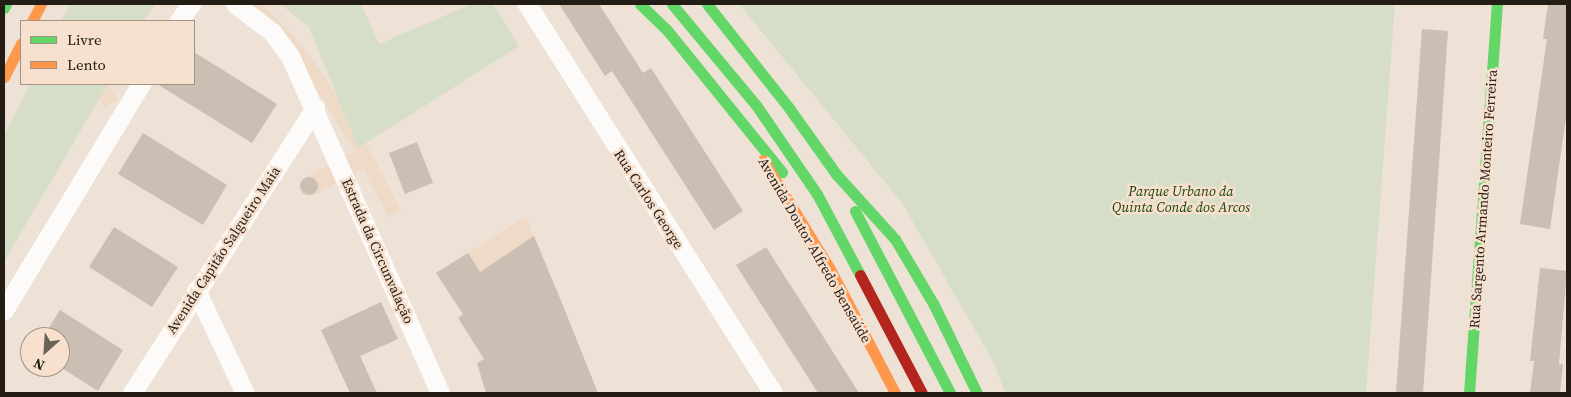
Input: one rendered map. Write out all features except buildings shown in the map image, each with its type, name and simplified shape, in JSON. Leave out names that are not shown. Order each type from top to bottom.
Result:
[{"type":"main road","points":[[4,8],[6,4]]},
{"type":"main road","points":[[33,20],[41,4]]},
{"type":"main road","name":"Avenida Doutor Alfredo Bensaúde","points":[[640,4],[667,30],[794,187]]},
{"type":"main road","name":"Avenida Doutor Alfredo Bensaúde","points":[[672,4],[756,105],[817,194],[922,393]]},
{"type":"main road","points":[[707,4],[766,78],[836,174],[895,239],[934,305],[978,393]]},
{"type":"main road","name":"Rua Sargento Armando Monteiro Ferreira","points":[[1469,393],[1497,4]]},
{"type":"main road","points":[[4,77],[20,45]]},
{"type":"main road","name":"Avenida Doutor Alfredo Bensaúde","points":[[732,110],[830,269],[895,393]]},
{"type":"main road","points":[[836,174],[950,393]]},
{"type":"main road","name":"Avenida Doutor Alfredo Bensaúde","points":[[813,210],[850,257]]},
{"type":"street","points":[[179,20],[191,4]]},
{"type":"street","name":"Estrada da Circunvalação","points":[[235,4],[259,21],[281,42],[290,56],[315,108],[440,393]]},
{"type":"street","name":"Rua Carlos George","points":[[527,4],[534,18],[773,393]]},
{"type":"street","points":[[4,310],[140,85]]},
{"type":"street","name":"Avenida Capitão Salgueiro Maia","points":[[132,393],[196,290],[315,108]]},
{"type":"street","points":[[196,290],[246,393]]},
{"type":"shaded area","points":[[242,4],[263,4],[298,41],[315,63],[361,133],[401,210],[388,217],[363,169],[314,195],[304,195],[301,191],[301,182],[304,178],[354,152],[324,101],[303,72]]},
{"type":"shaded area","points":[[91,85],[109,85],[118,100],[105,108]]},
{"type":"shaded area","points":[[526,216],[545,262],[463,314],[436,273]]},
{"type":"green space","points":[[70,4],[155,4],[145,20],[62,20]]},
{"type":"green space","points":[[280,4],[361,4],[379,44],[472,4],[493,4],[519,46],[358,148],[309,27]]},
{"type":"green space","name":"Parque Urbano da Quinta Conde dos Arcos","points":[[739,4],[1395,4],[1366,393],[1005,393],[994,363],[902,203]]},
{"type":"green space","points":[[29,85],[107,85],[4,262],[4,135]]},
{"type":"traffic: fast","points":[[4,8],[6,4]]},
{"type":"traffic: fast","points":[[640,4],[667,30],[782,172]]},
{"type":"traffic: fast","points":[[672,4],[756,105],[817,194],[860,275]]},
{"type":"traffic: fast","points":[[707,4],[789,108],[836,174],[895,239],[934,305],[977,393]]},
{"type":"traffic: fast","points":[[1469,393],[1497,4]]},
{"type":"traffic: fast","points":[[855,211],[950,393]]},
{"type":"traffic: slow","points":[[33,20],[41,4]]},
{"type":"traffic: slow","points":[[4,77],[20,45]]},
{"type":"traffic: slow","points":[[763,160],[830,269],[895,393]]},
{"type":"traffic: jam","points":[[860,275],[922,393]]}]
